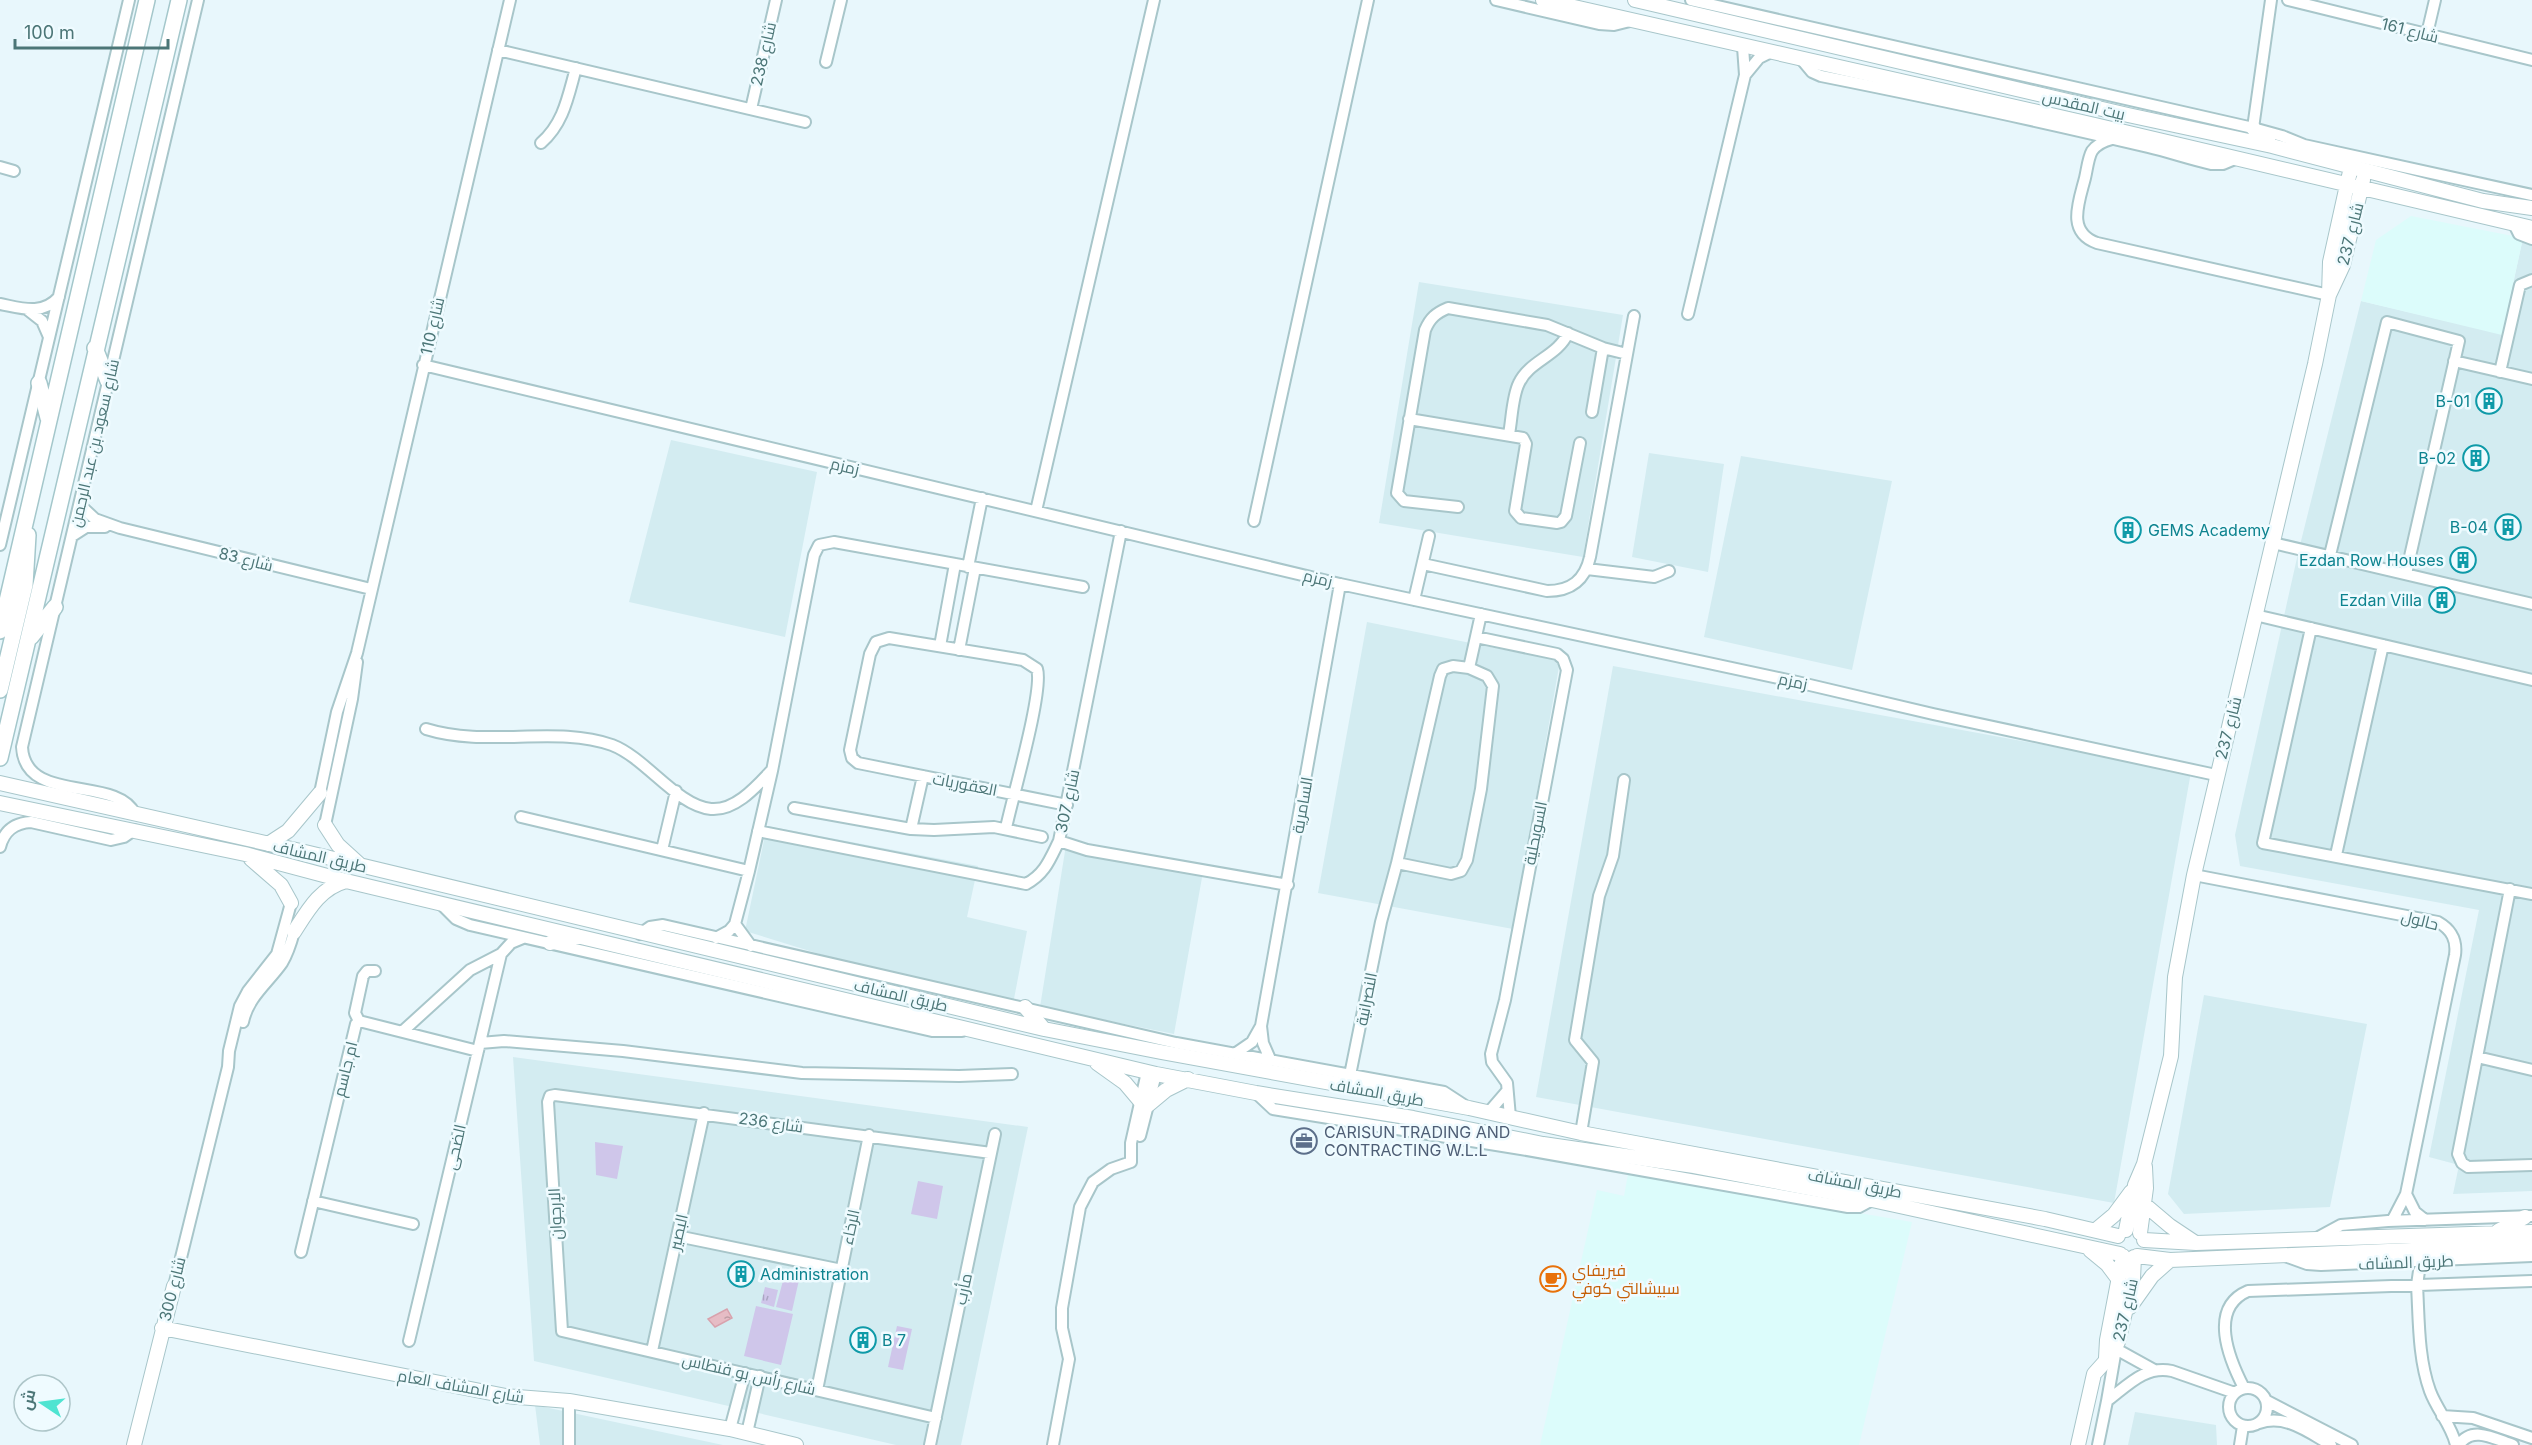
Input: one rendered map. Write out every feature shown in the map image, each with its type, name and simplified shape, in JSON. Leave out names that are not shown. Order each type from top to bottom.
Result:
[{"type":"main road","points":[[0,631],[147,0]]},
{"type":"main road","name":"شارع سعود بن عبد الرحمن","points":[[0,758],[179,0]]},
{"type":"main road","points":[[95,348],[108,381]]},
{"type":"main road","points":[[39,383],[49,422]]},
{"type":"main road","points":[[0,690],[25,585],[28,562],[28,508]]},
{"type":"main road","points":[[27,642],[55,607]]},
{"type":"street","points":[[0,545],[129,0]]},
{"type":"street","name":"شارع سعود بن عبد الرحمن","points":[[135,814],[127,802],[119,798],[41,779],[35,775],[25,762],[24,739],[198,0]]},
{"type":"street","name":"شارع 110","points":[[325,825],[352,699],[357,653],[371,589],[510,0]]},
{"type":"street","name":"شارع 238","points":[[751,109],[776,0]]},
{"type":"street","points":[[826,62],[842,0]]},
{"type":"street","points":[[1036,511],[1154,0]]},
{"type":"street","points":[[1254,521],[1368,0]]},
{"type":"street","name":"بيت المقدس","points":[[1496,0],[1599,24],[1614,25],[1631,21]]},
{"type":"street","name":"بيت المقدس","points":[[1543,0],[1769,53],[2095,124],[2532,228]]},
{"type":"street","name":"بيت المقدس","points":[[1635,0],[2272,146],[2483,201],[2532,208]]},
{"type":"street","name":"بيت المقدس","points":[[1691,0],[2253,128],[2282,136],[2304,146],[2532,195]]},
{"type":"street","points":[[2271,0],[2253,128],[2272,146]]},
{"type":"street","name":"شارع 161","points":[[2288,0],[2532,60]]},
{"type":"street","points":[[2427,34],[2435,0]]},
{"type":"street","points":[[1688,314],[1745,75],[1743,47],[1753,40],[1764,39],[1840,56],[1881,58]]},
{"type":"street","points":[[498,50],[805,122]]},
{"type":"street","points":[[1745,75],[1759,58],[1769,53]]},
{"type":"street","name":"بيت المقدس","points":[[1802,60],[1812,72],[1821,76],[1945,100],[1984,112],[2112,139],[2211,164],[2223,164],[2235,159]]},
{"type":"street","points":[[541,143],[554,130],[562,115],[576,69]]},
{"type":"street","points":[[2081,132],[2091,153]]},
{"type":"street","points":[[2112,139],[2099,144],[2091,153],[2076,216],[2081,233],[2091,241],[2329,295]]},
{"type":"street","points":[[0,167],[14,171]]},
{"type":"street","name":"شارع 237","points":[[2132,1235],[2135,1185],[2144,1164],[2171,1056],[2175,977],[2194,875],[2329,295],[2343,265],[2358,169]]},
{"type":"street","name":"بيت المقدس","points":[[2514,225],[2519,234],[2532,239]]},
{"type":"street","points":[[2500,372],[2520,285],[2532,280]]},
{"type":"street","points":[[0,304],[28,310],[45,308],[59,297]]},
{"type":"street","points":[[1458,507],[1404,501],[1400,498],[1398,487],[1425,330],[1429,320],[1438,312],[1448,308],[1547,325],[1603,348],[1628,354]]},
{"type":"street","points":[[28,310],[42,321],[49,337]]},
{"type":"street","points":[[1423,564],[1547,591],[1560,591],[1571,587],[1581,579],[1587,569],[1634,316]]},
{"type":"street","points":[[2330,555],[2386,322],[2459,341],[2406,574]]},
{"type":"street","points":[[1509,434],[1519,383],[1527,373],[1559,348],[1568,333]]},
{"type":"street","points":[[1592,412],[1603,348]]},
{"type":"street","points":[[2454,361],[2532,379]]},
{"type":"street","name":"زمزم","points":[[423,365],[1340,584],[2216,775]]},
{"type":"street","points":[[1409,419],[1521,437],[1526,442],[1515,508],[1521,518],[1562,522],[1566,516],[1580,443]]},
{"type":"street","points":[[959,650],[982,498]]},
{"type":"street","name":"شارع 83","points":[[80,505],[95,519],[120,528],[371,589]]},
{"type":"street","name":"شارع 83","points":[[72,536],[82,529],[93,526],[120,528]]},
{"type":"street","name":"شارع 307","points":[[1121,531],[1059,840],[1070,846],[1087,850],[1288,885]]},
{"type":"street","points":[[1414,600],[1429,536]]},
{"type":"street","points":[[716,938],[729,931],[735,924],[749,871],[772,771],[814,555],[819,545],[834,542],[1083,587]]},
{"type":"street","points":[[2273,543],[2532,604]]},
{"type":"street","points":[[955,564],[940,646],[1029,661],[1039,674],[1038,689],[1006,828]]},
{"type":"street","points":[[1587,569],[1654,577],[1669,571]]},
{"type":"street","name":"السامرية","points":[[1270,1059],[1263,1043],[1261,1026],[1340,584]]},
{"type":"street","points":[[1397,863],[1451,874],[1461,871],[1467,860],[1482,789],[1493,687],[1487,676],[1469,668],[1481,614]]},
{"type":"street","points":[[2255,615],[2532,680]]},
{"type":"street","points":[[2311,628],[2263,843],[2336,855],[2532,894]]},
{"type":"street","name":"السويحلية","points":[[1476,637],[1557,654],[1567,666],[1505,1000],[1491,1045],[1492,1062],[1506,1080],[1510,1117]]},
{"type":"street","name":"العقوريات","points":[[940,646],[889,638],[876,642],[872,648],[850,750],[855,761],[1067,805]]},
{"type":"street","points":[[2336,855],[2383,645]]},
{"type":"street","name":"شارع 110","points":[[320,793],[341,698],[357,653]]},
{"type":"street","name":"النصرانية","points":[[1350,1075],[1381,922],[1440,676],[1443,669],[1453,666],[1469,668]]},
{"type":"street","points":[[426,729],[469,738],[566,738],[601,742],[634,757],[676,791],[698,805],[717,809],[750,792],[772,771]]},
{"type":"street","points":[[911,829],[923,776]]},
{"type":"street","points":[[1581,1132],[1593,1062],[1575,1040],[1599,896],[1613,856],[1624,780]]},
{"type":"street","name":"طريق المشاف","points":[[0,783],[268,844],[1044,1029],[1152,1051],[1468,1108],[1581,1132],[2096,1230],[2196,1243],[2532,1232]]},
{"type":"street","points":[[662,850],[676,791]]},
{"type":"street","points":[[268,844],[288,831],[320,793]]},
{"type":"street","name":"طريق المشاف","points":[[0,802],[244,854],[346,881],[1151,1073],[1256,1094],[1413,1118],[1543,1144],[1694,1166],[1872,1200],[2128,1256],[2170,1260],[2532,1245]]},
{"type":"street","points":[[794,808],[911,829],[946,830],[982,826],[1006,828],[1042,837]]},
{"type":"street","points":[[521,817],[749,871]]},
{"type":"street","points":[[0,847],[6,833],[17,824],[24,822],[111,840],[124,837],[134,830]]},
{"type":"street","points":[[325,825],[338,845],[364,868]]},
{"type":"street","points":[[758,831],[1026,884],[1037,878],[1045,869],[1059,840]]},
{"type":"street","points":[[228,1067],[229,1051],[240,1006],[248,991],[278,954],[291,903],[275,878],[244,854]]},
{"type":"street","name":"حالول","points":[[2194,875],[2439,922],[2451,932],[2455,939],[2455,955],[2406,1194],[2392,1221]]},
{"type":"street","points":[[228,1067],[236,1052],[248,1007],[255,994],[283,961],[294,932],[320,896],[332,886],[346,881]]},
{"type":"street","points":[[2510,889],[2458,1154],[2459,1159],[2468,1167],[2532,1165]]},
{"type":"street","name":"طريق المشاف","points":[[440,903],[456,918],[487,929],[524,938],[932,1031],[951,1032],[970,1029]]},
{"type":"street","points":[[735,924],[751,946]]},
{"type":"street","name":"طريق المشاف","points":[[640,934],[650,927],[663,925],[1176,1043],[1444,1092],[1455,1097],[1468,1108]]},
{"type":"street","points":[[487,929],[498,942],[501,954]]},
{"type":"street","points":[[550,943],[579,935]]},
{"type":"street","points":[[404,1031],[470,970],[501,954],[511,943],[524,938]]},
{"type":"street","name":"الضحى","points":[[409,1341],[501,954]]},
{"type":"street","points":[[359,1021],[355,1013],[363,976],[367,972],[375,971]]},
{"type":"street","points":[[1025,1007],[1044,1029]]},
{"type":"street","name":"ام جاسم","points":[[301,1252],[356,1024],[359,1021],[479,1047],[504,1041],[599,1049],[802,1073],[959,1076],[1012,1074]]},
{"type":"street","name":"السامرية","points":[[1236,1053],[1252,1042],[1261,1026]]},
{"type":"street","points":[[2477,1057],[2532,1070]]},
{"type":"street","points":[[1090,1059],[1125,1083],[1144,1103]]},
{"type":"street","name":"شارع 300","points":[[134,1445],[228,1067]]},
{"type":"street","points":[[1053,1445],[1068,1359],[1061,1319],[1080,1207],[1086,1193],[1102,1174],[1131,1162],[1137,1147],[1151,1073]]},
{"type":"street","points":[[1144,1103],[1188,1079]]},
{"type":"street","points":[[1488,1113],[1507,1091]]},
{"type":"street","name":"شارع 236","points":[[550,1096],[704,1113],[991,1153]]},
{"type":"street","name":"الإرجوان","points":[[550,1096],[548,1102],[562,1331]]},
{"type":"street","name":"البصير","points":[[652,1351],[704,1113]]},
{"type":"street","name":"مأرب","points":[[930,1445],[995,1134]]},
{"type":"street","name":"الرخاء","points":[[817,1390],[869,1135]]},
{"type":"street","name":"شارع 237","points":[[2132,1235],[2144,1204],[2146,1188],[2144,1164]]},
{"type":"street","points":[[2096,1230],[2118,1210],[2135,1185]]},
{"type":"street","points":[[2406,1194],[2415,1212],[2425,1220]]},
{"type":"street","points":[[313,1201],[413,1224]]},
{"type":"street","points":[[2144,1204],[2170,1226],[2196,1243]]},
{"type":"street","points":[[2495,1233],[2528,1217]]},
{"type":"street","name":"طريق المشاف","points":[[2312,1240],[2341,1225],[2392,1221],[2528,1217]]},
{"type":"street","points":[[2132,1235],[2143,1248],[2128,1256],[2116,1245],[2132,1235]]},
{"type":"street","points":[[677,1236],[842,1269]]},
{"type":"street","points":[[2083,1246],[2100,1257],[2119,1280]]},
{"type":"street","name":"طريق المشاف","points":[[2282,1255],[2307,1264],[2321,1265],[2532,1256]]},
{"type":"street","name":"شارع 237","points":[[2111,1354],[2106,1345],[2119,1280],[2128,1256]]},
{"type":"street","name":"شارع 237","points":[[2078,1445],[2094,1374],[2111,1354],[2124,1316],[2133,1279],[2128,1256]]},
{"type":"street","points":[[2124,1316],[2144,1286],[2170,1260]]},
{"type":"street","points":[[2425,1261],[2419,1271],[2417,1284],[2421,1345],[2426,1379],[2444,1421],[2449,1445]]},
{"type":"street","points":[[2401,1262],[2417,1284]]},
{"type":"street","points":[[2239,1390],[2230,1357],[2224,1318],[2227,1309],[2239,1294],[2257,1289],[2532,1281]]},
{"type":"street","name":"شارع المشاف العام","points":[[162,1328],[506,1396],[569,1401],[730,1429],[796,1445]]},
{"type":"street","name":"شارع رأس بو فنطاس","points":[[562,1331],[936,1418]]},
{"type":"street","points":[[2098,1445],[2107,1401],[2111,1354],[2154,1370],[2172,1371],[2239,1390],[2258,1390],[2267,1401],[2352,1445]]},
{"type":"street","points":[[2107,1401],[2134,1380],[2154,1370]]},
{"type":"street","points":[[730,1429],[745,1373]]},
{"type":"street","points":[[747,1433],[760,1376]]},
{"type":"street","points":[[2239,1390],[2230,1401],[2229,1412],[2234,1420],[2243,1425],[2275,1420],[2290,1423],[2331,1445]]},
{"type":"street","points":[[569,1401],[569,1445]]},
{"type":"street","points":[[2258,1423],[2267,1411],[2267,1401]]},
{"type":"street","points":[[2444,1421],[2473,1418],[2532,1438]]},
{"type":"street","points":[[2444,1421],[2452,1431],[2458,1445],[2466,1437],[2479,1434],[2513,1445]]},
{"type":"street","points":[[2240,1445],[2243,1425]]},
{"type":"shaded area","points":[[2411,216],[2523,238],[2502,335],[2361,301],[2376,240]]},
{"type":"shaded area","points":[[2523,238],[2532,240],[2532,1191],[2453,1194],[2459,1165],[2429,1157],[2479,910],[2240,866],[2235,835],[2299,549],[2361,301],[2502,334]]},
{"type":"shaded area","points":[[1419,282],[1623,315],[1583,557],[1379,523]]},
{"type":"shaded area","points":[[671,440],[817,472],[785,637],[629,602]]},
{"type":"shaded area","points":[[1649,453],[1724,464],[1708,572],[1632,557]]},
{"type":"shaded area","points":[[1741,456],[1892,481],[1852,670],[1704,637]]},
{"type":"shaded area","points":[[1367,622],[1560,661],[1513,929],[1318,893]]},
{"type":"shaded area","points":[[1613,666],[2191,772],[2114,1203],[1536,1097]]},
{"type":"shaded area","points":[[767,826],[978,866],[967,917],[1027,931],[1013,1004],[868,969],[745,931]]},
{"type":"shaded area","points":[[1066,845],[1203,872],[1174,1034],[1040,1007]]},
{"type":"shaded area","points":[[2204,995],[2367,1024],[2330,1207],[2184,1214],[2168,1194]]},
{"type":"shaded area","points":[[513,1057],[1028,1127],[961,1445],[896,1445],[534,1361]]},
{"type":"shaded area","points":[[1628,1174],[1912,1222],[1859,1445],[1540,1445],[1597,1190],[1624,1196]]},
{"type":"shaded area","points":[[535,1405],[723,1445],[540,1445]]},
{"type":"shaded area","points":[[2135,1412],[2216,1425],[2217,1445],[2128,1445]]},
{"type":"green space","points":[[595,1142],[623,1146],[617,1179],[596,1175]]},
{"type":"green space","points":[[918,1181],[943,1186],[937,1219],[911,1214]]},
{"type":"green space","points":[[784,1277],[799,1280],[792,1311],[776,1307]]},
{"type":"green space","points":[[765,1287],[778,1290],[774,1307],[761,1303]]},
{"type":"green space","points":[[756,1306],[793,1314],[781,1365],[744,1356]]},
{"type":"green space","points":[[897,1326],[912,1329],[903,1370],[888,1367]]},
{"type":"water","points":[[727,1309],[732,1318],[715,1327],[708,1319]]},
{"type":"place","name":"B-01","points":[[2489,401]]},
{"type":"place","name":"B-02","points":[[2476,458]]},
{"type":"place","name":"B-04","points":[[2508,527]]},
{"type":"place","name":"GEMS Academy","points":[[2128,530]]},
{"type":"place","name":"Ezdan Row Houses","points":[[2463,560]]},
{"type":"place","name":"Ezdan Villa","points":[[2442,600]]},
{"type":"place","name":"CARISUN TRADING AND CONTRACTING W.L.L","points":[[1304,1141]]},
{"type":"place","name":"Administration","points":[[741,1274]]},
{"type":"place","name":"فيريفاي سبيشالتي كوفي","points":[[1553,1279]]},
{"type":"place","name":"B 7","points":[[863,1340]]}]
